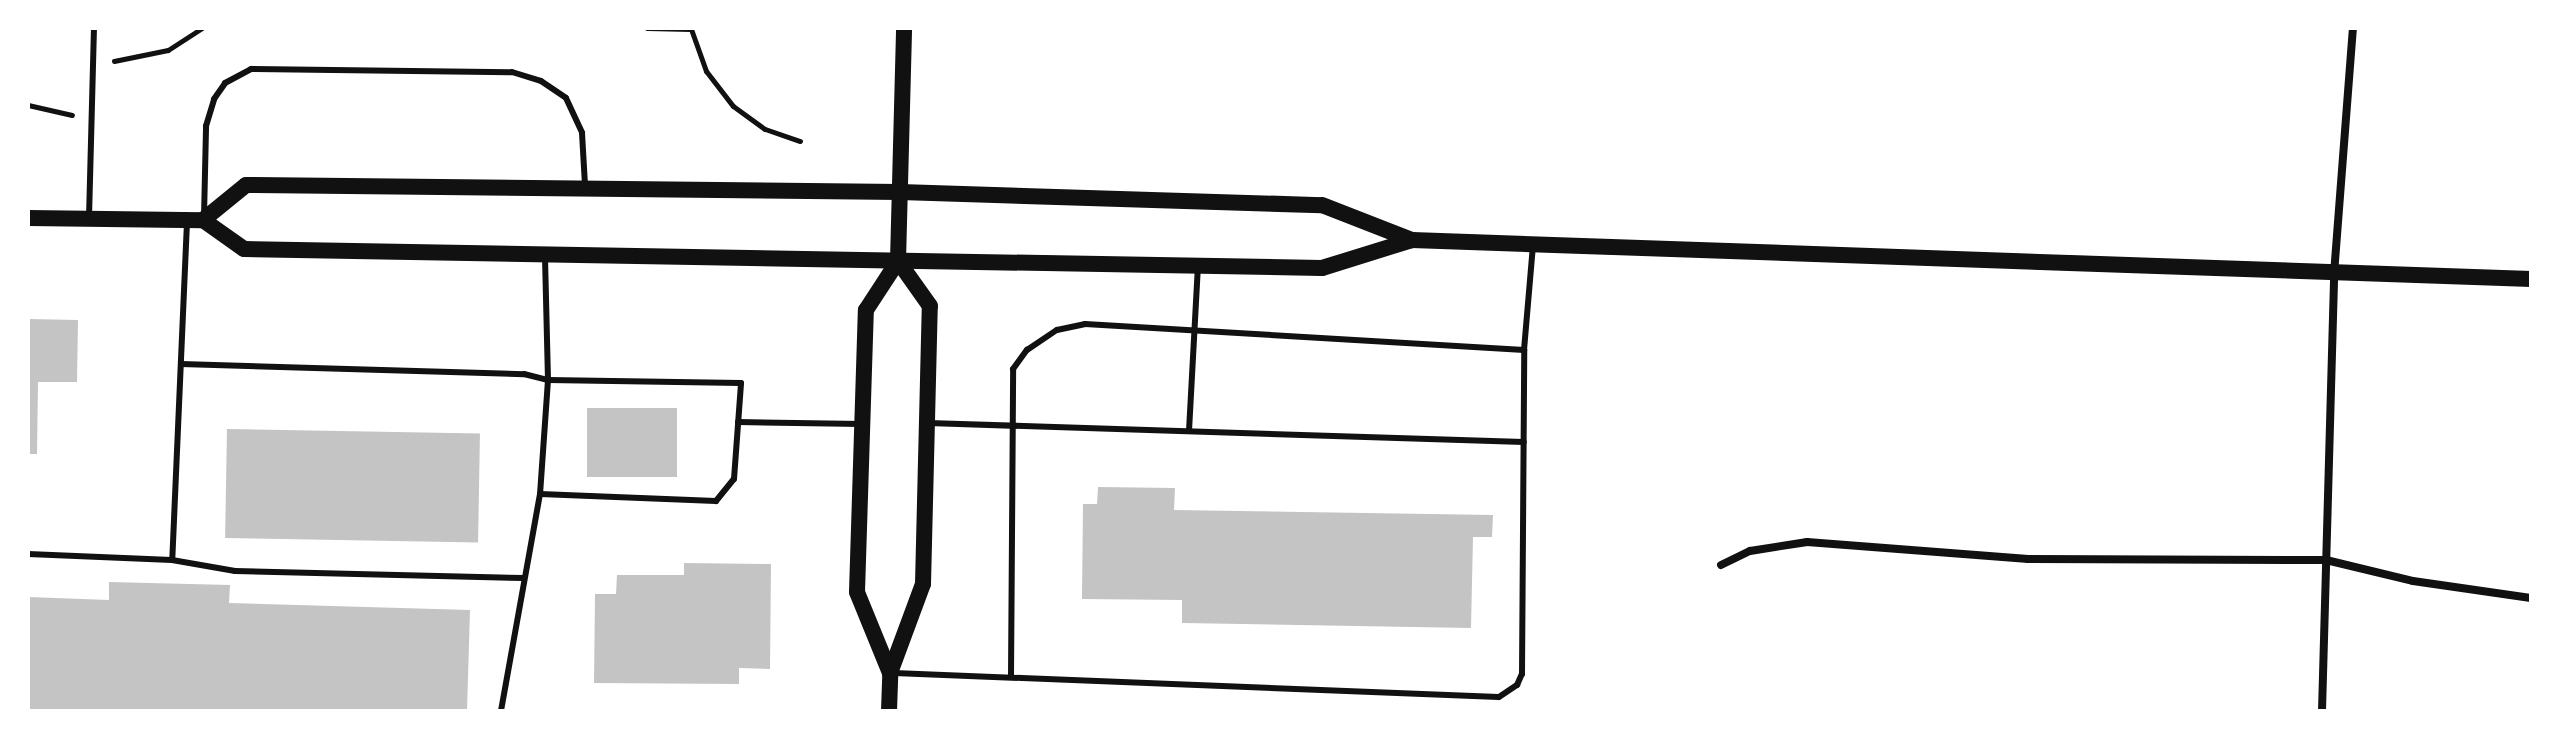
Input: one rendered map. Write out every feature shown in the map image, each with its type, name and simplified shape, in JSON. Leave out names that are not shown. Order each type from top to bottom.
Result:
[{"type":"main road","points":[[890,673],[857,592],[866,310],[898,261],[904,28]]},
{"type":"main road","points":[[195,220],[246,185],[900,192],[1322,205],[1412,240]]},
{"type":"main road","points":[[28,218],[195,220],[244,249],[1322,268],[1412,240],[2531,279]]},
{"type":"main road","points":[[889,711],[890,673],[923,584],[930,306],[898,261]]},
{"type":"street","points":[[2322,711],[2334,274],[2353,28]]},
{"type":"street","points":[[1721,565],[1750,551],[1807,542],[2042,559],[2326,560],[2413,581],[2531,598]]},
{"type":"lane","points":[[89,218],[94,28]]},
{"type":"lane","points":[[172,560],[181,364],[195,220],[206,126],[214,99],[225,83],[251,69],[512,72],[541,81],[566,98],[582,133],[586,189]]},
{"type":"lane","points":[[890,673],[1499,697],[1517,685],[1522,674],[1524,350],[1534,244]]},
{"type":"lane","points":[[501,711],[540,494],[548,380],[545,255]]},
{"type":"lane","points":[[1189,431],[1198,266]]},
{"type":"lane","points":[[1011,677],[1013,369],[1027,350],[1057,330],[1085,324],[1524,350]]},
{"type":"lane","points":[[181,364],[524,374],[548,380],[741,383],[734,479],[716,501],[540,494]]},
{"type":"lane","points":[[738,422],[862,424]]},
{"type":"lane","points":[[927,423],[1524,442]]},
{"type":"lane","points":[[28,554],[172,560],[235,571],[524,578]]},
{"type":"path","points":[[93,63],[168,50],[202,28]]},
{"type":"path","points":[[647,28],[691,28],[706,71],[733,106],[765,129],[800,141]]},
{"type":"building","points":[[28,319],[78,320],[77,382],[38,382],[37,454],[28,454]]},
{"type":"building","points":[[587,408],[677,408],[677,477],[587,477]]},
{"type":"building","points":[[227,429],[480,433],[478,542],[225,538]]},
{"type":"building","points":[[1098,487],[1175,488],[1174,510],[1493,515],[1492,537],[1473,537],[1471,628],[1182,623],[1182,600],[1082,599],[1083,504],[1097,504]]},
{"type":"building","points":[[684,563],[771,564],[770,669],[739,668],[739,684],[594,683],[595,594],[616,594],[617,575],[684,575]]},
{"type":"building","points":[[109,582],[230,585],[229,603],[470,610],[467,711],[28,711],[28,597],[109,600]]}]
